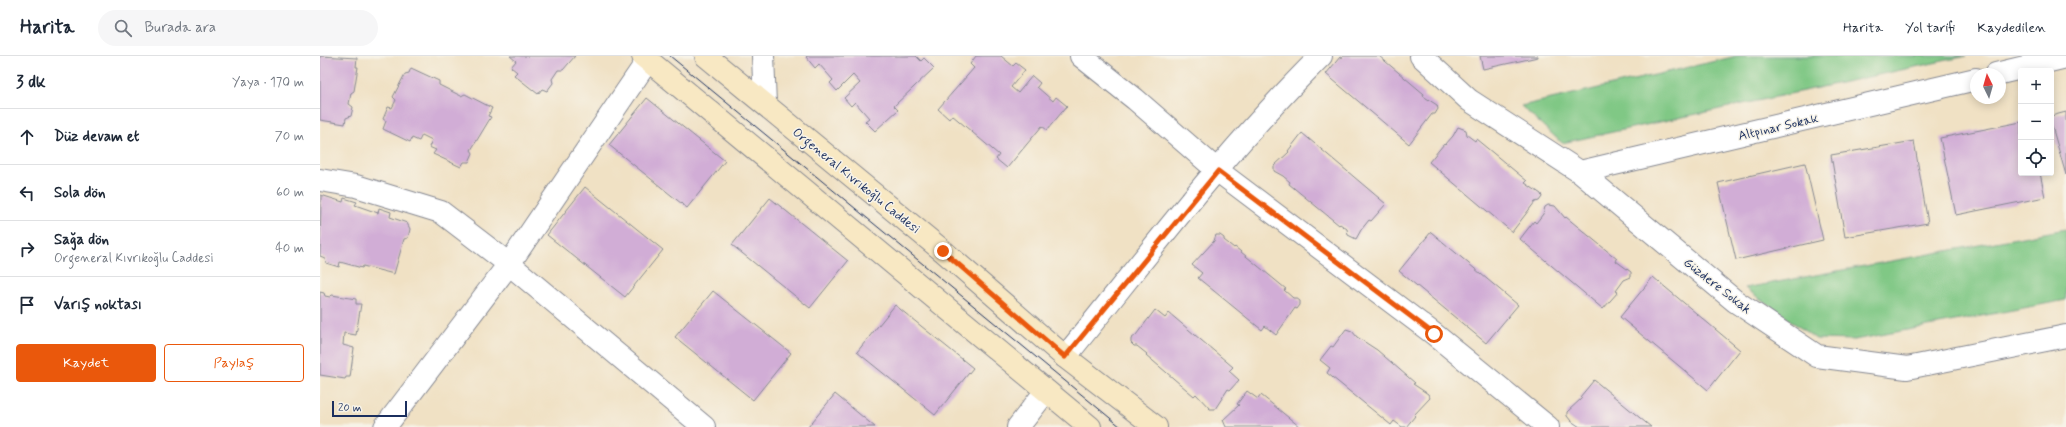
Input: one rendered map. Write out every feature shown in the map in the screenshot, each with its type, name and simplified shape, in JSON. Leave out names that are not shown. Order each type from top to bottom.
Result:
[{"type":"main road","name":"Orgeneral Kıvrıkoğlu Caddesi","points":[[706,56],[943,251],[1065,357],[1156,427]]},
{"type":"main road","points":[[646,58],[1090,427]]},
{"type":"street","points":[[763,56],[765,104]]},
{"type":"street","points":[[1081,56],[1135,99],[1218,171],[1434,334],[1548,427]]},
{"type":"street","points":[[1065,357],[1288,88],[1321,56]]},
{"type":"street","name":"Güzdere Sokak","points":[[1421,56],[1469,100],[1580,172],[1735,301],[1816,356],[1907,368],[2066,336]]},
{"type":"street","points":[[2006,72],[2066,57]]},
{"type":"street","points":[[385,427],[508,264],[646,58]]},
{"type":"street","name":"Altpınar Sokak","points":[[1580,172],[1970,80]]},
{"type":"street","points":[[320,180],[356,186],[441,212],[508,264],[704,427]]},
{"type":"street","points":[[1018,427],[1046,391]]},
{"type":"green space","points":[[1737,56],[1966,56],[1562,143],[1521,106]]},
{"type":"green space","points":[[2066,229],[2066,300],[1854,340],[1816,339],[1745,288]]},
{"type":"building","points":[[320,56],[357,58],[356,67],[358,67],[354,91],[351,93],[349,104],[353,107],[351,116],[346,118],[345,124],[320,120]]},
{"type":"building","points":[[510,56],[575,56],[563,70],[558,70],[552,79],[553,83],[547,91],[542,89],[538,94],[514,75],[517,72],[511,67],[516,61]]},
{"type":"building","points":[[916,56],[921,61],[924,58],[934,68],[894,106],[898,110],[875,131],[865,121],[869,118],[855,102],[851,106],[844,98],[860,83],[853,75],[837,91],[830,83],[833,80],[819,64],[815,68],[806,57]]},
{"type":"building","points":[[976,56],[1001,56],[1013,66],[1016,63],[1025,70],[1011,87],[1018,93],[1032,76],[1040,83],[1037,87],[1053,101],[1056,97],[1067,106],[1047,130],[1042,126],[1007,168],[996,159],[999,155],[952,115],[949,119],[938,109],[974,68],[970,64]]},
{"type":"building","points":[[1343,56],[1379,56],[1424,94],[1423,96],[1437,105],[1438,109],[1435,114],[1432,114],[1409,144],[1326,74],[1340,57],[1342,58]]},
{"type":"building","points":[[1480,56],[1538,56],[1538,57],[1483,69]]},
{"type":"building","points":[[411,68],[439,81],[439,85],[461,96],[465,94],[492,108],[488,116],[491,117],[471,150],[473,153],[469,162],[464,162],[461,167],[433,154],[436,150],[429,147],[432,140],[422,135],[419,141],[412,138],[410,142],[383,129],[386,121],[383,119],[388,107],[392,108],[396,100],[393,97],[405,74],[409,73]]},
{"type":"building","points":[[647,98],[725,161],[687,208],[609,145]]},
{"type":"building","points":[[2066,112],[2066,175],[2054,133],[2054,115]]},
{"type":"building","points":[[2018,123],[2018,176],[2041,176],[2045,197],[1956,215],[1940,138]]},
{"type":"building","points":[[1458,127],[1466,130],[1467,135],[1475,141],[1476,139],[1527,181],[1525,183],[1541,194],[1542,197],[1539,201],[1535,202],[1512,232],[1429,162],[1453,136]]},
{"type":"building","points":[[1302,133],[1386,204],[1371,221],[1369,220],[1356,239],[1348,235],[1347,229],[1340,224],[1339,225],[1289,184],[1290,182],[1283,176],[1274,171],[1274,166],[1289,152],[1288,151]]},
{"type":"building","points":[[1914,141],[1928,223],[1845,237],[1831,155]]},
{"type":"building","points":[[1805,163],[1823,240],[1736,260],[1718,183]]},
{"type":"building","points":[[585,187],[663,250],[625,297],[547,235]]},
{"type":"building","points":[[321,195],[343,202],[344,198],[357,202],[355,205],[378,213],[379,208],[391,212],[390,217],[407,223],[410,229],[408,238],[404,239],[394,274],[340,262],[339,267],[326,263],[325,258],[320,256]]},
{"type":"building","points":[[770,198],[848,261],[810,308],[732,245]]},
{"type":"building","points":[[1548,205],[1555,206],[1565,218],[1566,217],[1617,259],[1616,261],[1631,272],[1631,277],[1624,280],[1616,291],[1618,292],[1603,309],[1520,239],[1534,221],[1536,223],[1543,214],[1545,207]]},
{"type":"building","points":[[1431,232],[1518,305],[1486,343],[1399,271]]},
{"type":"building","points":[[1216,235],[1220,235],[1224,238],[1224,240],[1234,248],[1235,247],[1286,289],[1284,290],[1293,298],[1300,301],[1300,305],[1297,309],[1295,308],[1276,335],[1265,326],[1262,330],[1198,278],[1202,273],[1192,265],[1214,241]]},
{"type":"building","points":[[1653,277],[1740,350],[1708,390],[1620,317]]},
{"type":"building","points":[[713,291],[791,353],[753,400],[675,337]]},
{"type":"building","points":[[320,292],[324,293],[325,296],[330,297],[332,295],[356,299],[356,304],[361,304],[356,335],[344,333],[343,345],[354,348],[350,377],[346,377],[345,379],[320,375]]},
{"type":"building","points":[[895,305],[973,368],[935,415],[857,352]]},
{"type":"building","points":[[1155,310],[1165,318],[1169,313],[1233,367],[1229,371],[1239,380],[1230,390],[1228,389],[1215,409],[1210,409],[1196,394],[1194,396],[1146,355],[1147,354],[1131,343],[1131,339],[1136,335]]},
{"type":"building","points":[[1346,329],[1352,331],[1357,337],[1377,350],[1415,383],[1413,384],[1428,394],[1430,398],[1414,415],[1415,416],[1406,427],[1402,427],[1394,421],[1391,425],[1327,373],[1330,368],[1320,360],[1331,346],[1333,347]]},
{"type":"building","points":[[1594,380],[1651,427],[1580,427],[1571,421],[1567,416],[1567,412],[1582,398],[1580,397]]},
{"type":"building","points":[[1247,391],[1258,399],[1261,395],[1300,427],[1226,427],[1223,420],[1239,405],[1237,404]]},
{"type":"building","points":[[835,394],[875,427],[808,427]]},
{"type":"tram line","points":[[670,56],[1121,427]]},
{"type":"route","points":[[943,251],[1065,357],[1218,171],[1434,334]]}]
